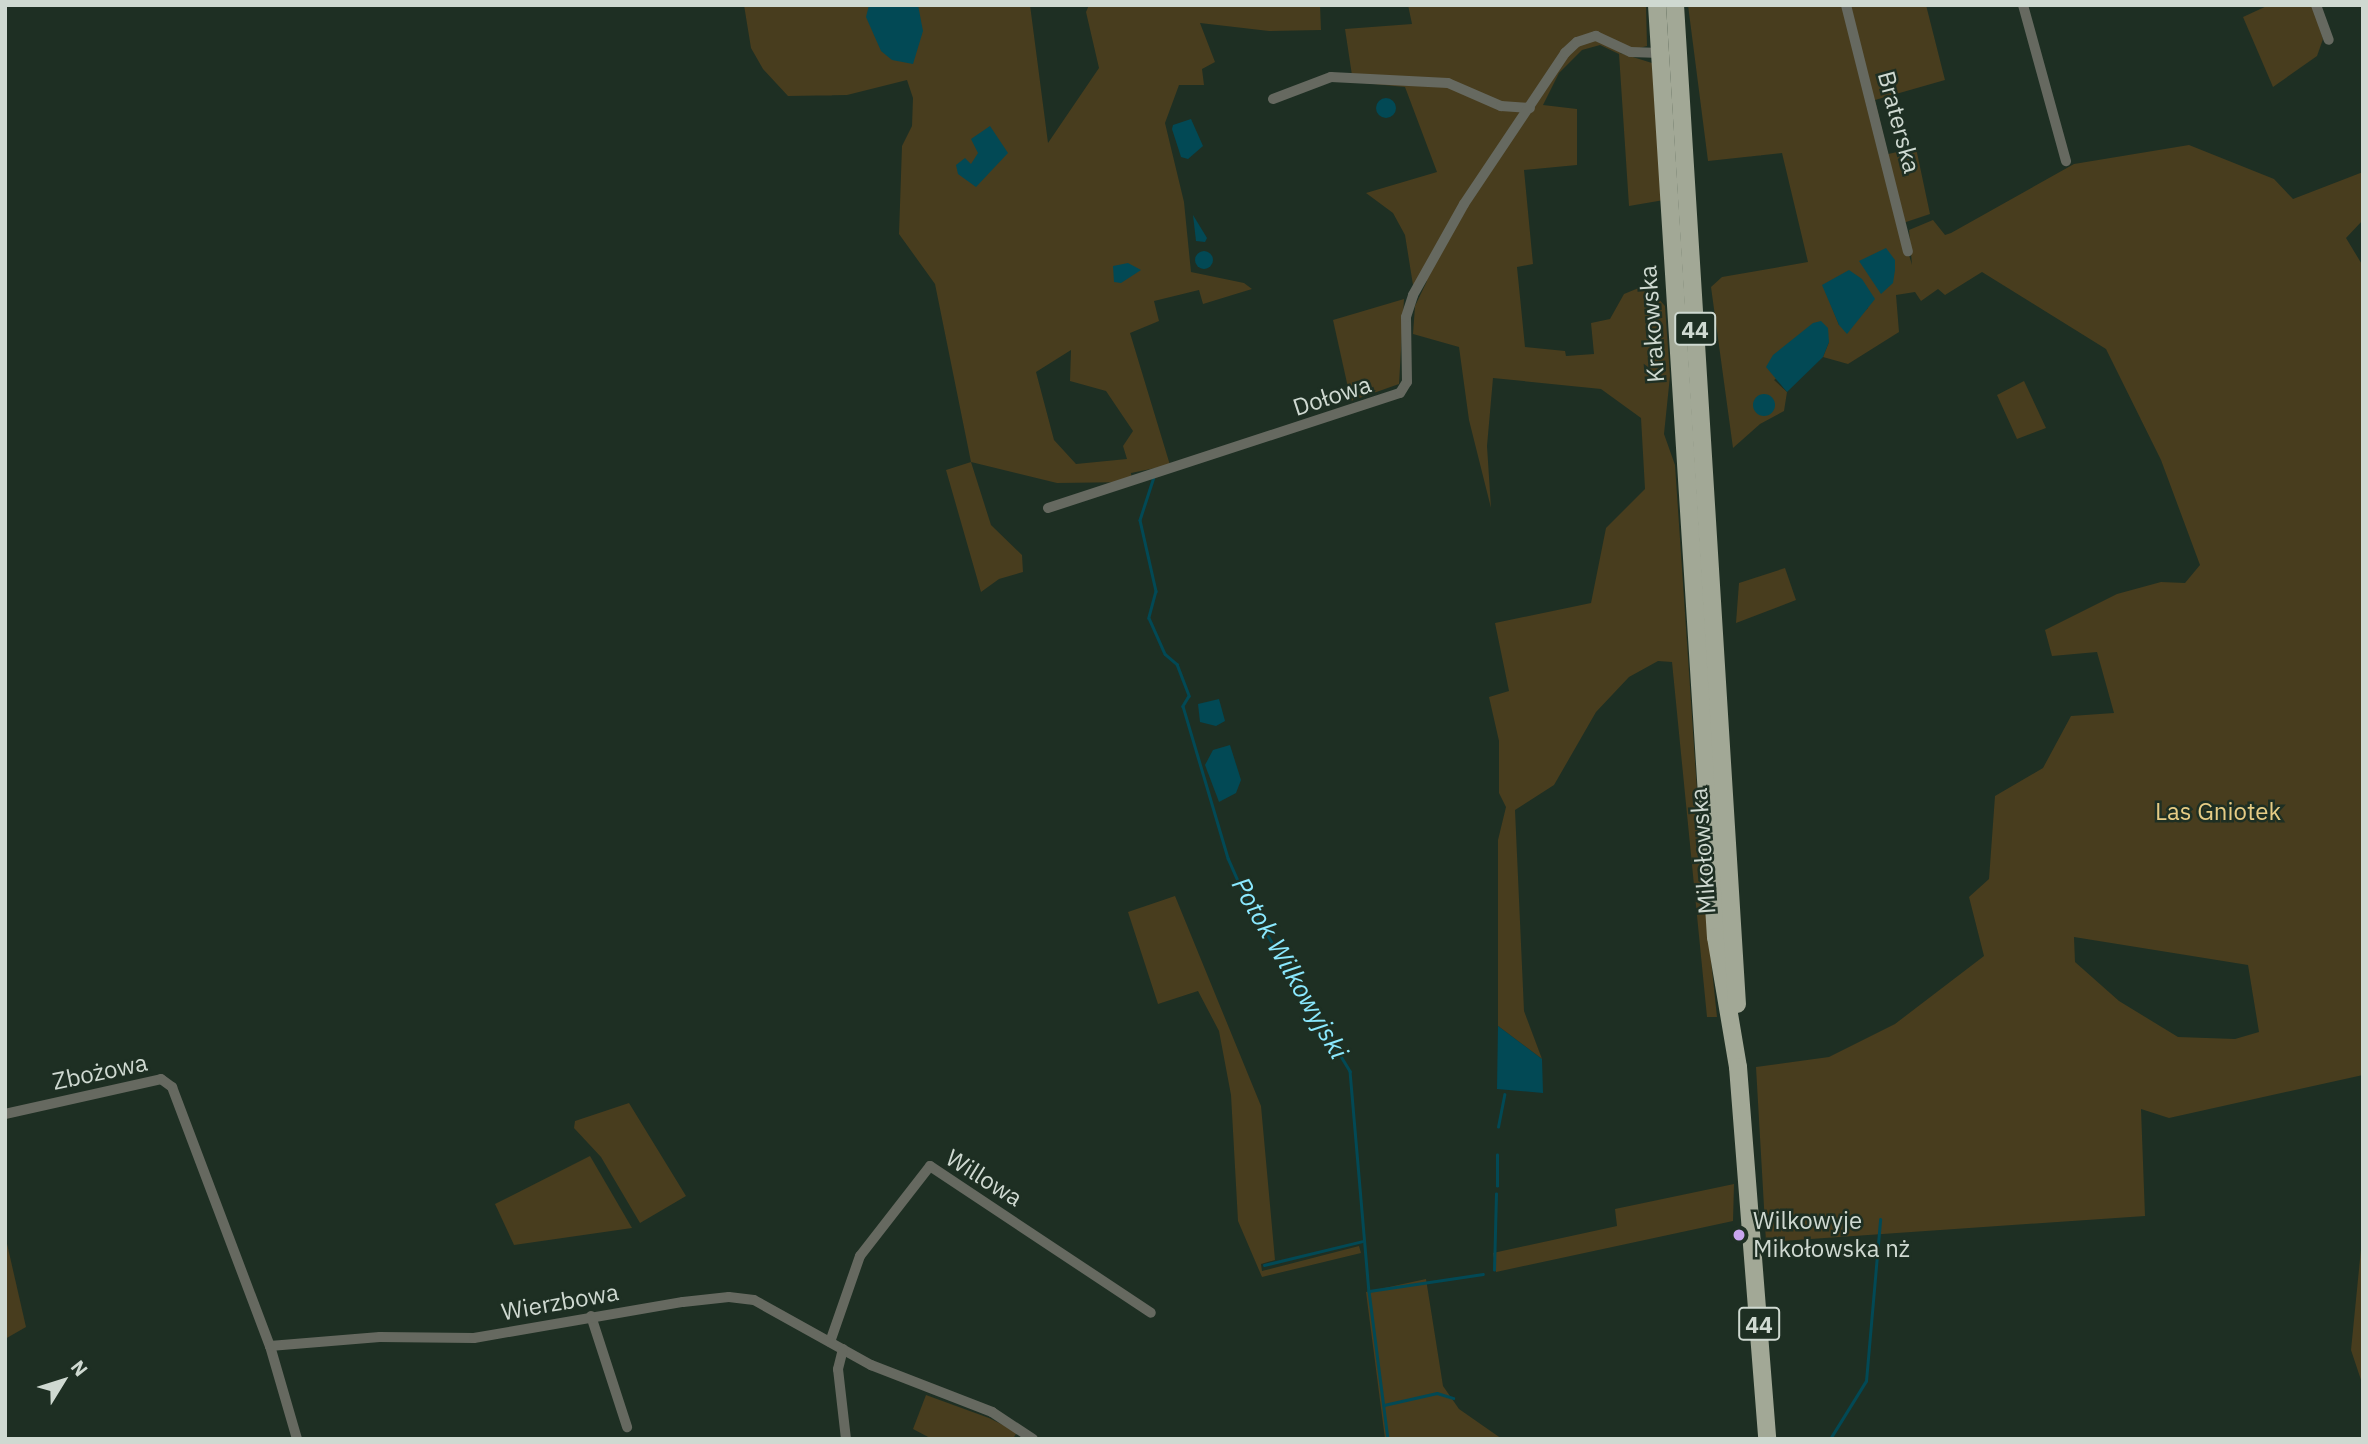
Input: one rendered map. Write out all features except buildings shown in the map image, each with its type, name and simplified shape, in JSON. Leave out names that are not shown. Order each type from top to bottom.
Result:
[{"type":"main road","name":"Krakowska","points":[[1657,5],[1705,636]]},
{"type":"main road","name":"Krakowska","points":[[1675,5],[1705,636]]},
{"type":"main road","name":"Mikołowska","points":[[1705,636],[1716,937],[1738,1067],[1767,1439]]},
{"type":"street","name":"Braterska","points":[[1846,5],[1909,251]]},
{"type":"street","points":[[2023,5],[2066,161]]},
{"type":"street","points":[[2316,5],[2329,40]]},
{"type":"street","name":"Dołowa","points":[[1048,508],[1400,393],[1406,382],[1406,317],[1413,295],[1464,204],[1565,53],[1587,37],[1631,52],[1660,54]]},
{"type":"street","points":[[1273,99],[1331,77],[1448,83],[1501,106],[1530,108]]},
{"type":"street","name":"Zbożowa","points":[[5,1114],[161,1079],[172,1087],[270,1346]]},
{"type":"street","name":"Willowa","points":[[830,1342],[860,1256],[930,1166],[1151,1313]]},
{"type":"street","name":"Wierzbowa","points":[[270,1346],[380,1337],[474,1339],[591,1316],[729,1297],[754,1300],[779,1310],[843,1349],[992,1412],[1033,1439]]},
{"type":"street","points":[[591,1316],[627,1427]]},
{"type":"street","points":[[270,1346],[296,1439]]},
{"type":"street","points":[[843,1349],[838,1369],[846,1439]]},
{"type":"green space","points":[[744,5],[1030,5],[1048,143],[1099,68],[1086,12],[1089,5],[1320,5],[1321,30],[1269,31],[1200,23],[1215,62],[1202,69],[1204,85],[1179,85],[1165,123],[1184,202],[1191,272],[1244,283],[1252,289],[1203,304],[1199,290],[1154,301],[1159,321],[1130,333],[1170,465],[1131,473],[1132,482],[1057,483],[971,462],[935,284],[899,234],[902,146],[912,126],[913,98],[907,80],[847,95],[788,96],[763,69],[751,48]],"holes":[[[1071,350],[1070,381],[1106,391],[1133,431],[1123,446],[1127,459],[1076,464],[1054,440],[1036,372]]]},
{"type":"green space","points":[[1408,5],[1646,5],[1647,46],[1620,53],[1652,63],[1664,200],[1629,206],[1619,54],[1600,45],[1582,50],[1559,73],[1543,105],[1577,109],[1577,165],[1524,170],[1533,264],[1517,267],[1525,347],[1565,351],[1566,356],[1594,354],[1591,323],[1610,319],[1624,294],[1646,285],[1665,306],[1670,376],[1664,434],[1675,465],[1704,894],[1717,1017],[1707,1017],[1672,662],[1658,661],[1629,677],[1596,712],[1554,785],[1515,810],[1524,1011],[1542,1059],[1498,1026],[1498,840],[1506,807],[1499,793],[1499,741],[1489,697],[1509,691],[1495,623],[1591,603],[1606,528],[1645,489],[1641,418],[1601,389],[1493,378],[1487,446],[1491,508],[1469,420],[1459,347],[1413,334],[1415,306],[1427,281],[1413,285],[1405,235],[1393,213],[1366,193],[1437,172],[1405,87],[1353,82],[1345,29],[1412,24]]},
{"type":"green space","name":"Las Gniotek","points":[[1688,5],[1926,5],[1945,80],[1875,100],[1888,154],[1916,148],[1930,214],[1900,224],[1912,265],[1909,230],[1933,220],[1945,235],[1951,233],[2074,164],[2189,145],[2274,179],[2293,199],[2363,172],[2363,220],[2346,238],[2363,266],[2363,1075],[2169,1118],[2141,1109],[2145,1216],[1766,1242],[1756,1067],[1829,1057],[1895,1024],[1984,956],[1969,897],[1989,879],[1995,796],[2043,768],[2071,716],[2114,713],[2097,652],[2052,656],[2045,630],[2117,594],[2161,582],[2185,583],[2200,565],[2161,460],[2106,349],[1982,272],[1945,295],[1938,289],[1921,301],[1915,292],[1896,295],[1899,332],[1848,364],[1823,357],[1829,342],[1774,380],[1787,392],[1784,411],[1760,424],[1733,448],[1711,287],[1722,277],[1808,262],[1782,153],[1708,161]],"holes":[[[1823,285],[1868,308],[1853,321],[1839,325]],[[2074,937],[2248,965],[2259,1032],[2235,1039],[2178,1037],[2119,1001],[2075,962]]]},
{"type":"green space","points":[[2269,5],[2313,5],[2323,39],[2317,56],[2273,87],[2243,17]]},
{"type":"green space","points":[[1404,299],[1399,384],[1351,401],[1333,320]]},
{"type":"green space","points":[[2024,381],[2046,428],[2017,439],[1997,395]]},
{"type":"green space","points":[[971,462],[991,525],[1022,555],[1023,572],[999,579],[981,592],[946,470]]},
{"type":"green space","points":[[1785,568],[1796,600],[1736,623],[1739,583]]},
{"type":"green space","points":[[1175,896],[1261,1106],[1275,1260],[1261,1264],[1262,1271],[1359,1246],[1361,1253],[1262,1277],[1238,1221],[1231,1095],[1219,1031],[1198,991],[1158,1004],[1128,912]]},
{"type":"green space","points":[[629,1103],[686,1196],[640,1223],[601,1157],[574,1128],[575,1121]]},
{"type":"green space","points":[[590,1156],[632,1228],[514,1245],[495,1204]]},
{"type":"green space","points":[[1734,1184],[1733,1221],[1496,1272],[1493,1253],[1617,1226],[1615,1209]]},
{"type":"green space","points":[[2363,1229],[2363,1386],[2351,1350]]},
{"type":"green space","points":[[5,1235],[26,1327],[5,1339]]},
{"type":"green space","points":[[1426,1279],[1443,1386],[1459,1409],[1502,1439],[1385,1439],[1366,1292]]},
{"type":"green space","points":[[926,1395],[989,1418],[1017,1432],[1013,1439],[932,1439],[913,1429]]},
{"type":"water","points":[[869,5],[918,5],[923,31],[913,64],[892,60],[881,51],[866,17]]},
{"type":"water","points":[[1386,98],[1393,101],[1396,108],[1393,115],[1386,118],[1379,115],[1376,108],[1379,101]]},
{"type":"water","points":[[1191,119],[1203,146],[1188,159],[1181,157],[1172,129],[1173,125]]},
{"type":"water","points":[[990,126],[1008,153],[976,187],[958,174],[956,165],[965,158],[971,164],[978,153],[971,139]]},
{"type":"water","points":[[1193,215],[1207,238],[1205,242],[1196,241]]},
{"type":"water","points":[[1886,248],[1895,260],[1895,270],[1893,283],[1881,294],[1859,261]]},
{"type":"water","points":[[1200,251],[1208,251],[1213,260],[1211,267],[1200,269],[1195,264],[1195,256]]},
{"type":"water","points":[[1128,263],[1141,270],[1121,283],[1114,282],[1113,266]]},
{"type":"water","points":[[1849,270],[1862,279],[1875,299],[1847,334],[1839,325],[1822,285]]},
{"type":"water","points":[[1821,321],[1828,328],[1829,342],[1823,357],[1787,392],[1766,367],[1773,355],[1813,323]]},
{"type":"water","points":[[1764,394],[1774,401],[1775,405],[1768,415],[1764,416],[1754,409],[1753,405],[1760,395]]},
{"type":"water","points":[[1219,699],[1225,721],[1216,726],[1200,722],[1198,704]]},
{"type":"water","points":[[1230,745],[1241,780],[1236,793],[1219,802],[1205,765],[1213,750]]},
{"type":"water","points":[[1498,1026],[1542,1059],[1543,1093],[1497,1089]]},
{"type":"waterway","name":"Potok Wilkowyjski","points":[[1154,477],[1140,520],[1156,591],[1149,618],[1165,654],[1177,664],[1189,696],[1183,706],[1228,858],[1247,901],[1350,1071],[1369,1291],[1388,1439]]},
{"type":"waterway","points":[[1498,1127],[1504,1095]]},
{"type":"waterway","points":[[1497,1155],[1497,1186]]},
{"type":"waterway","points":[[1494,1270],[1496,1194]]},
{"type":"waterway","points":[[1830,1439],[1866,1381],[1880,1220]]},
{"type":"waterway","points":[[1264,1265],[1363,1241]]},
{"type":"waterway","points":[[1369,1291],[1483,1274]]},
{"type":"waterway","points":[[1384,1405],[1437,1393],[1453,1398]]},
{"type":"place","name":"Wilkowyje Mikołowska nż","points":[[1739,1235]]}]
